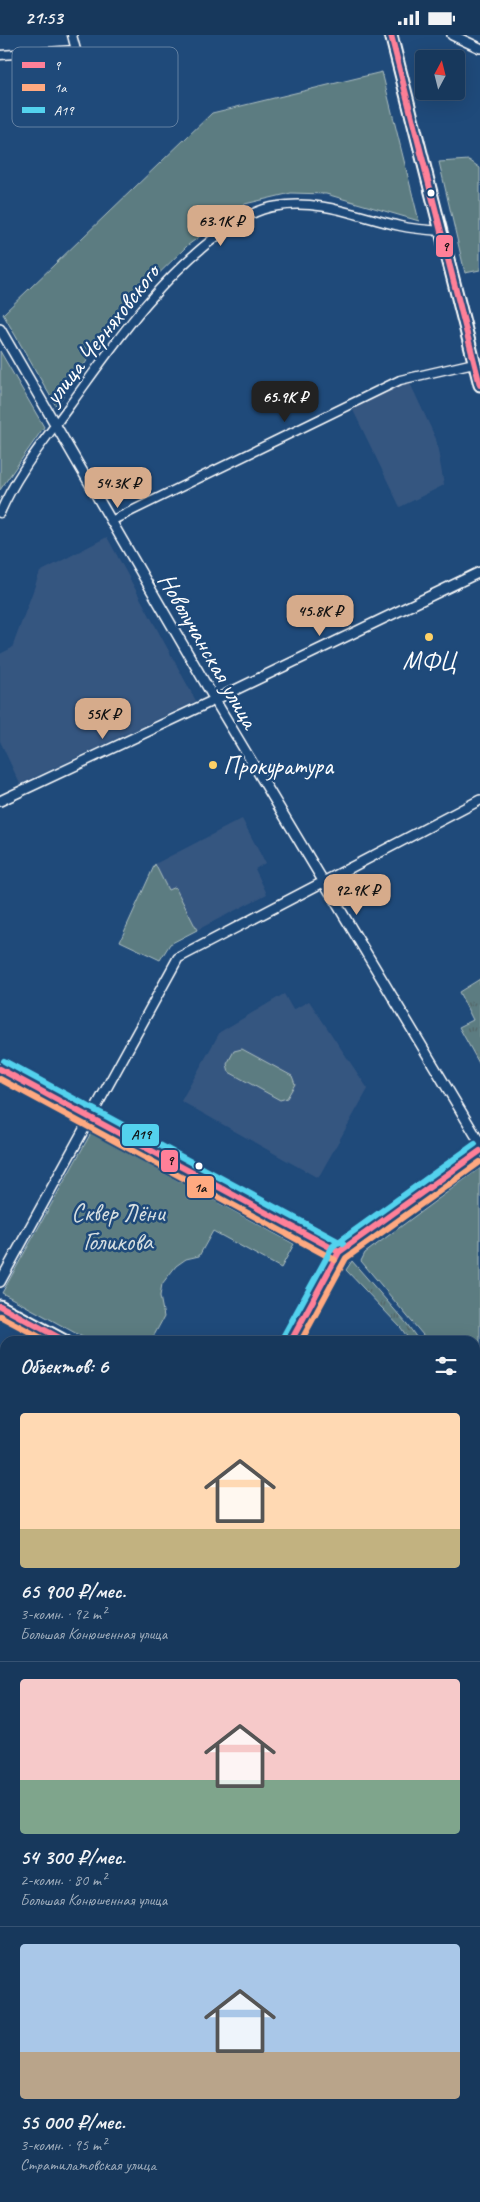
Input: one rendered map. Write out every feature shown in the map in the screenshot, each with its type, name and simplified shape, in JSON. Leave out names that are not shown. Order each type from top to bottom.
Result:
[{"type":"main road","points":[[390,35],[480,385]]},
{"type":"main road","points":[[0,1069],[339,1252]]},
{"type":"main road","points":[[293,1336],[339,1252],[480,1151]]},
{"type":"main road","points":[[0,1306],[56,1336]]},
{"type":"street","points":[[452,35],[480,48]]},
{"type":"street","name":"улица Черняховского","points":[[0,513],[29,460],[132,320],[171,275],[206,244],[247,215],[275,206],[310,204],[325,206],[401,227],[441,231]]},
{"type":"street","name":"Новолучанская улица","points":[[0,329],[215,700],[480,1143]]},
{"type":"street","points":[[111,521],[400,380],[474,363]]},
{"type":"street","points":[[0,801],[480,572]]},
{"type":"street","points":[[0,1282],[178,958],[480,800]]},
{"type":"shaded area","points":[[409,381],[436,439],[444,485],[400,507],[352,408]]},
{"type":"shaded area","points":[[107,537],[196,701],[20,784],[0,741],[0,654],[12,648],[40,572]]},
{"type":"shaded area","points":[[242,819],[265,863],[255,869],[267,894],[197,930],[175,887],[168,890],[155,864]]},
{"type":"shaded area","points":[[284,994],[293,1010],[309,1001],[368,1089],[318,1178],[181,1101],[220,1032]]},
{"type":"green space","points":[[382,72],[419,221],[326,194],[291,193],[245,204],[188,245],[133,299],[108,330],[56,406],[3,314],[212,113]]},
{"type":"green space","points":[[469,160],[480,168],[480,270],[465,273],[439,162]]},
{"type":"green space","points":[[0,351],[44,427],[0,490]]},
{"type":"green space","points":[[155,864],[168,890],[175,887],[197,930],[170,944],[160,960],[120,941]]},
{"type":"green space","points":[[480,979],[480,1065],[459,1027],[473,1020],[459,992]]},
{"type":"green space","points":[[242,1049],[292,1076],[295,1084],[287,1098],[280,1100],[229,1072],[227,1064],[234,1051]]},
{"type":"green space","name":"Сквер Лёни Голикова","points":[[91,1133],[294,1244],[281,1268],[213,1231],[199,1256],[186,1259],[176,1266],[162,1284],[160,1296],[164,1317],[154,1336],[81,1336],[2,1293]]},
{"type":"green space","points":[[480,1168],[480,1336],[424,1336],[361,1261],[365,1253]]},
{"type":"green space","points":[[352,1261],[415,1336],[407,1336],[346,1270]]},
{"type":"transit line","name":"9","points":[[391,35],[480,385]]},
{"type":"transit line","name":"A19","points":[[4,1061],[343,1244]]},
{"type":"transit line","name":"9","points":[[0,1069],[339,1252]]},
{"type":"transit line","name":"1a","points":[[0,1079],[335,1260]]},
{"type":"transit line","name":"A19","points":[[284,1336],[333,1246],[475,1144]]},
{"type":"transit line","name":"9","points":[[294,1336],[339,1252],[480,1151]]},
{"type":"transit line","name":"1a","points":[[304,1336],[346,1258],[480,1162]]},
{"type":"transit line","name":"9","points":[[0,1306],[56,1336]]},
{"type":"transit line","name":"1a","points":[[0,1316],[38,1336]]},
{"type":"place","name":"МФЦ","points":[[429,637]]},
{"type":"place","name":"Прокуратура","points":[[213,765]]}]
